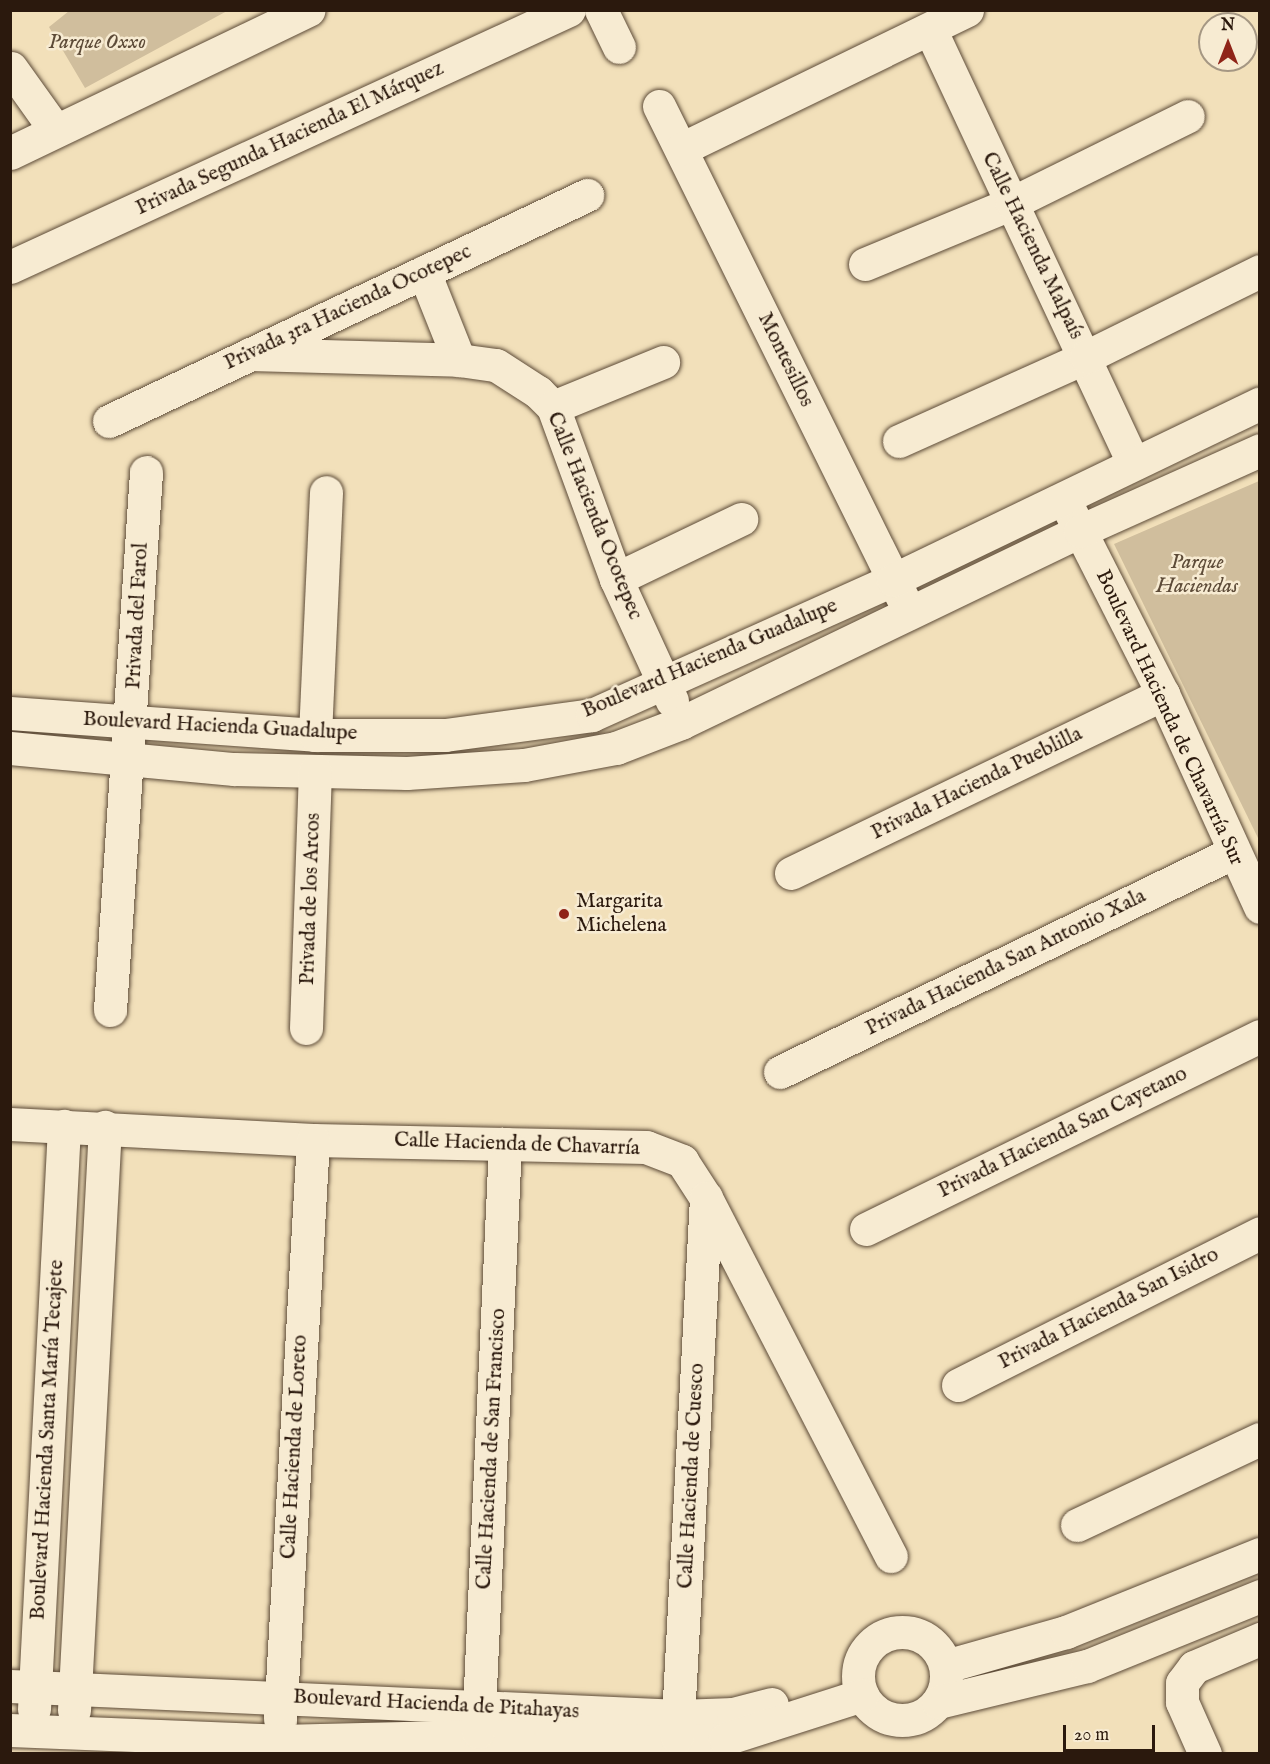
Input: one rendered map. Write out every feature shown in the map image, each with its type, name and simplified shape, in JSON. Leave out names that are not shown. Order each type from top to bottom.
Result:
[{"type":"street","points":[[10,153],[308,10]]},
{"type":"street","name":"Privada Segunda Hacienda El Márquez","points":[[10,267],[569,10]]},
{"type":"street","points":[[601,10],[619,47]]},
{"type":"street","points":[[681,149],[967,10]]},
{"type":"street","name":"Calle Hacienda Malpaís","points":[[930,29],[1086,357],[1133,463]]},
{"type":"street","points":[[11,68],[56,131]]},
{"type":"street","name":"Montesillos","points":[[659,106],[910,615]]},
{"type":"street","points":[[865,264],[1012,203],[1188,116]]},
{"type":"street","name":"Privada 3ra Hacienda Ocotepec","points":[[109,421],[587,195]]},
{"type":"street","points":[[899,441],[1086,357],[1260,271]]},
{"type":"street","points":[[424,272],[459,360]]},
{"type":"street","name":"Calle Hacienda Ocotepec","points":[[250,354],[459,360],[496,366],[553,407],[616,579],[681,723]]},
{"type":"street","points":[[553,407],[663,363]]},
{"type":"street","name":"Boulevard Hacienda Guadalupe","points":[[10,713],[132,724],[315,735],[445,735],[550,723],[592,715],[893,580],[1260,403]]},
{"type":"street","name":"Boulevard Hacienda Guadalupe","points":[[10,748],[128,760],[315,771],[407,772],[524,765],[616,748],[681,723],[910,615],[1080,531],[1260,450]]},
{"type":"street","name":"Privada del Farol","points":[[110,1010],[132,724],[146,472]]},
{"type":"street","points":[[315,735],[326,492]]},
{"type":"street","name":"Boulevard Hacienda de Chavarría Sur","points":[[1064,498],[1163,694],[1232,854],[1260,907]]},
{"type":"street","points":[[616,579],[741,519]]},
{"type":"street","name":"Privada Hacienda Pueblilla","points":[[791,873],[1163,694]]},
{"type":"street","name":"Privada de los Arcos","points":[[306,1028],[315,771]]},
{"type":"street","name":"Privada Hacienda San Antonio Xala","points":[[780,1072],[1232,854]]},
{"type":"street","name":"Privada Hacienda San Cayetano","points":[[866,1229],[1260,1036]]},
{"type":"street","name":"Calle Hacienda de Chavarría","points":[[10,1124],[105,1127],[313,1140],[646,1148],[682,1161],[706,1198],[891,1556]]},
{"type":"street","name":"Boulevard Hacienda Santa María Tecajete","points":[[26,1738],[23,1686],[50,1407],[64,1126]]},
{"type":"street","name":"Boulevard Hacienda Santa María Tecajete","points":[[72,1743],[105,1127]]},
{"type":"street","name":"Calle Hacienda de Loreto","points":[[279,1747],[313,1140]]},
{"type":"street","name":"Calle Hacienda de San Francisco","points":[[478,1733],[506,1144]]},
{"type":"street","name":"Calle Hacienda de Cuesco","points":[[677,1737],[706,1198]]},
{"type":"street","name":"Privada Hacienda San Isidro","points":[[958,1385],[1260,1233]]},
{"type":"street","points":[[50,1407],[89,1409]]},
{"type":"street","points":[[1077,1525],[1260,1439]]},
{"type":"street","points":[[946,1666],[1066,1632],[1260,1554]]},
{"type":"street","points":[[939,1702],[947,1679],[946,1666],[939,1652],[923,1637],[902,1632],[886,1634],[863,1653],[860,1688],[879,1714],[904,1721],[918,1718],[939,1702],[1087,1666],[1260,1596]]},
{"type":"street","points":[[1204,1754],[1182,1702],[1182,1683],[1194,1666],[1260,1640]]},
{"type":"street","name":"Boulevard Hacienda de Pitahayas","points":[[23,1686],[281,1697],[478,1733]]},
{"type":"street","name":"Boulevard Hacienda de Pitahayas","points":[[26,1738],[72,1743],[279,1747],[478,1733],[725,1739],[860,1688]]},
{"type":"green space","name":"Parque Oxxo","points":[[69,11],[227,11],[85,88],[49,27]]},
{"type":"green space","name":"Parque Haciendas","points":[[1259,481],[1259,840],[1114,544]]},
{"type":"place","name":"Margarita Michelena","points":[[564,914]]}]
